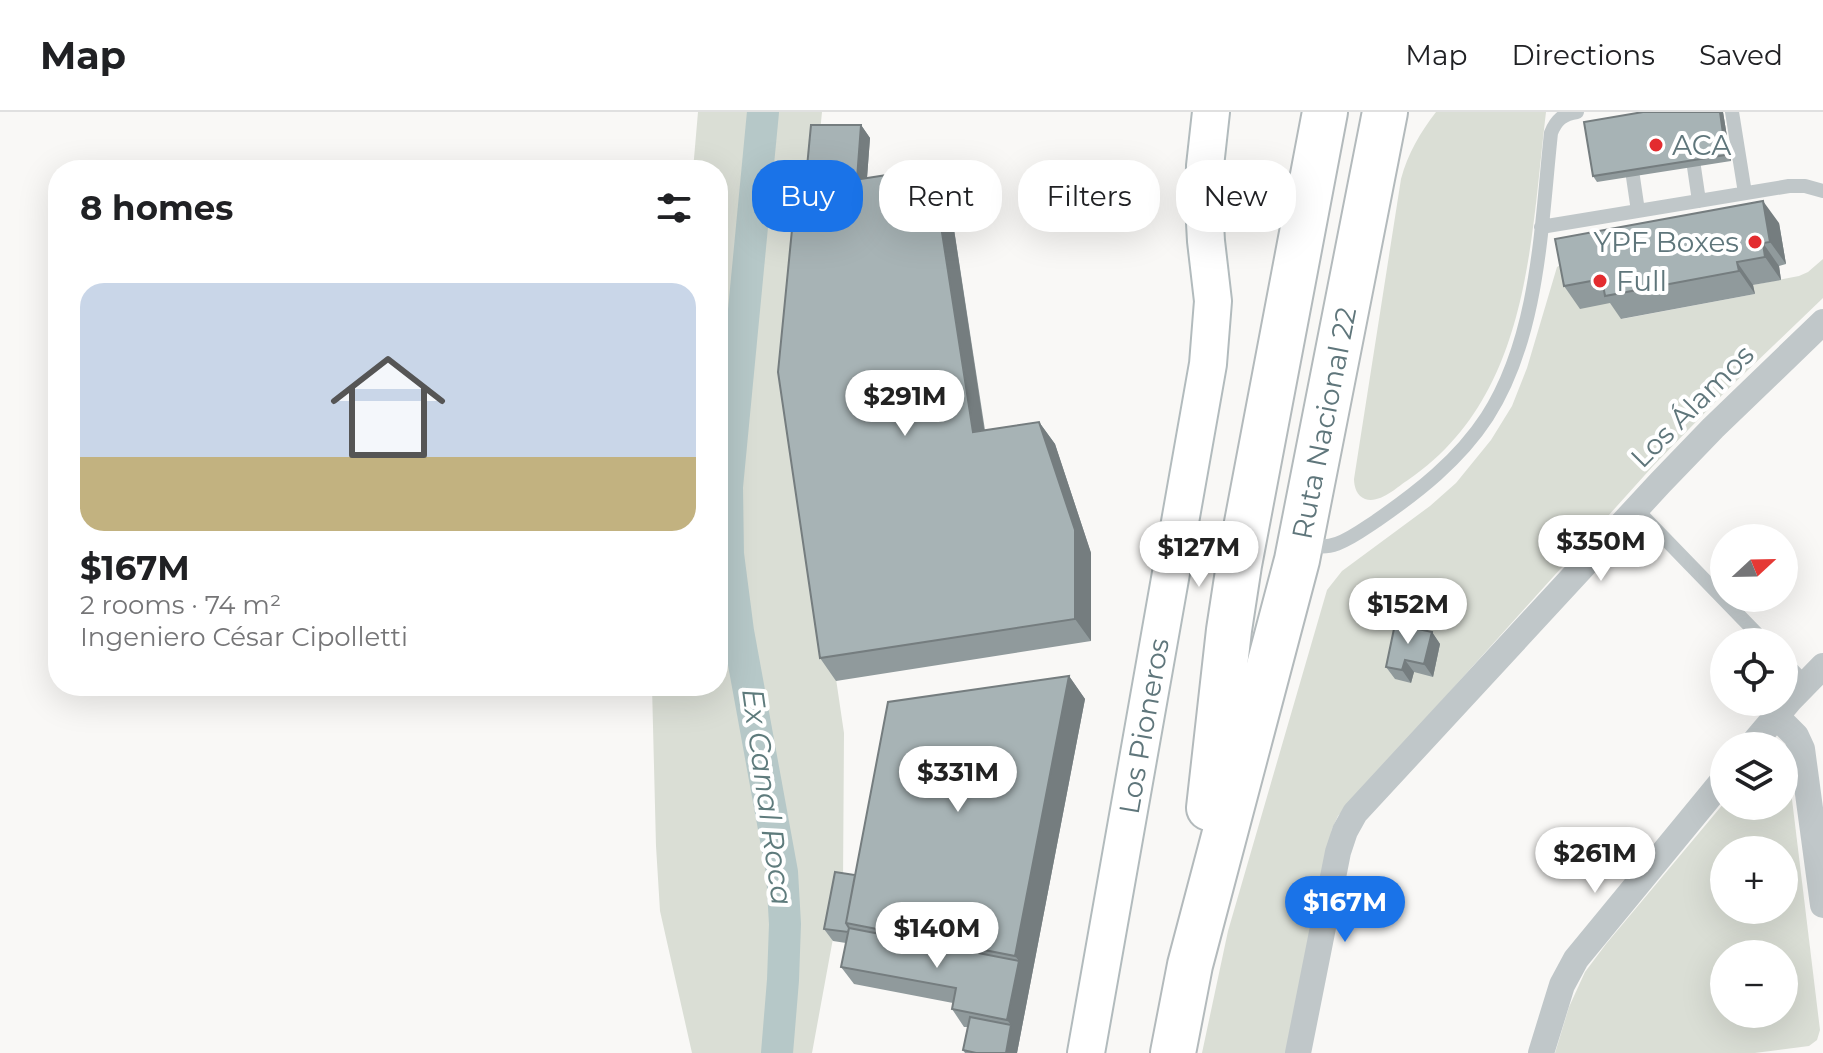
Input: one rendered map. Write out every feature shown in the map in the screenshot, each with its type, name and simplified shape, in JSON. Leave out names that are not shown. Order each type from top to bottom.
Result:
[{"type":"highway","points":[[1293,112],[1305,150],[1304,227]]},
{"type":"highway","name":"Ruta Nacional 22","points":[[1173,1053],[1190,965],[1236,586],[1325,112]]},
{"type":"highway","name":"Ruta Nacional 22","points":[[1190,965],[1289,596],[1385,112]]},
{"type":"highway","points":[[1372,180],[1387,150],[1415,112]]},
{"type":"street","name":"Los Pioneros","points":[[1086,1053],[1208,364],[1213,301],[1204,205],[1211,112]]},
{"type":"street","name":"Los Álamos","points":[[1298,1053],[1338,852],[1350,821],[1378,786],[1636,509],[1713,428],[1823,322]]},
{"type":"street","points":[[1798,692],[1814,674]]},
{"type":"street","points":[[1763,732],[1776,716],[1796,736],[1802,749],[1823,905]]},
{"type":"street","points":[[1541,1053],[1562,985],[1576,959],[1710,796]]},
{"type":"lane","points":[[1301,538],[1309,544],[1325,547],[1352,536],[1426,484],[1458,453],[1496,401],[1520,344],[1533,286],[1551,133],[1558,120],[1577,112]]},
{"type":"lane","points":[[1732,112],[1745,193]]},
{"type":"lane","points":[[1694,167],[1699,201]]},
{"type":"lane","points":[[1633,177],[1638,211]]},
{"type":"lane","points":[[1541,227],[1797,185],[1823,191]]},
{"type":"lane","points":[[1636,509],[1751,628]]},
{"type":"shaded area","points":[[698,112],[822,112],[817,160],[752,160],[752,232],[810,232],[794,395],[844,733],[843,884],[812,1053],[692,1053],[660,911],[652,696],[728,696],[728,160],[694,160]]},
{"type":"shaded area","points":[[1436,112],[1546,112],[1527,265],[1517,314],[1501,362],[1479,406],[1448,446],[1408,480],[1382,497],[1365,499],[1356,491],[1354,479],[1401,179],[1415,144]]},
{"type":"shaded area","points":[[1823,259],[1823,298],[1653,466],[1338,816],[1332,829],[1288,1053],[1202,1053],[1228,931],[1327,590],[1342,571],[1456,483],[1491,440],[1512,406],[1527,368],[1557,267],[1562,264],[1618,302],[1622,319],[1755,294],[1753,285],[1799,276]]},
{"type":"shaded area","points":[[1710,820],[1794,820],[1796,836],[1710,836],[1710,924],[1798,924],[1798,849],[1820,1030],[1817,1040],[1809,1046],[1755,1053],[1555,1053],[1569,1007],[1585,972]]},
{"type":"building","points":[[1643,112],[1720,112],[1726,155],[1593,176],[1584,122]]},
{"type":"building","points":[[811,125],[861,125],[858,160],[808,160]]},
{"type":"building","points":[[879,176],[879,232],[942,232],[973,432],[1039,422],[1075,530],[1075,619],[820,658],[778,372],[792,232],[863,232],[863,179]]},
{"type":"building","points":[[1763,201],[1770,242],[1763,243],[1765,257],[1737,262],[1739,271],[1605,296],[1602,279],[1564,286],[1555,239]]},
{"type":"building","points":[[1395,624],[1432,632],[1424,664],[1405,660],[1402,670],[1386,667]]},
{"type":"building","points":[[1069,676],[1015,956],[846,923],[888,702]]},
{"type":"building","points":[[835,872],[855,875],[846,923],[848,932],[824,929]]},
{"type":"building","points":[[849,928],[1019,961],[1007,1020],[952,1009],[956,988],[841,967]]},
{"type":"building","points":[[970,1017],[1011,1025],[1006,1053],[963,1050]]},
{"type":"waterway","name":"Ex Canal Roca","points":[[728,477],[763,112]]},
{"type":"waterway","name":"Ex Canal Roca","points":[[728,554],[738,631],[782,872],[785,924],[777,1053]]},
{"type":"place","name":"ACA","points":[[1656,145]]},
{"type":"place","name":"YPF Boxes","points":[[1755,242]]},
{"type":"place","name":"Full","points":[[1600,281]]}]
